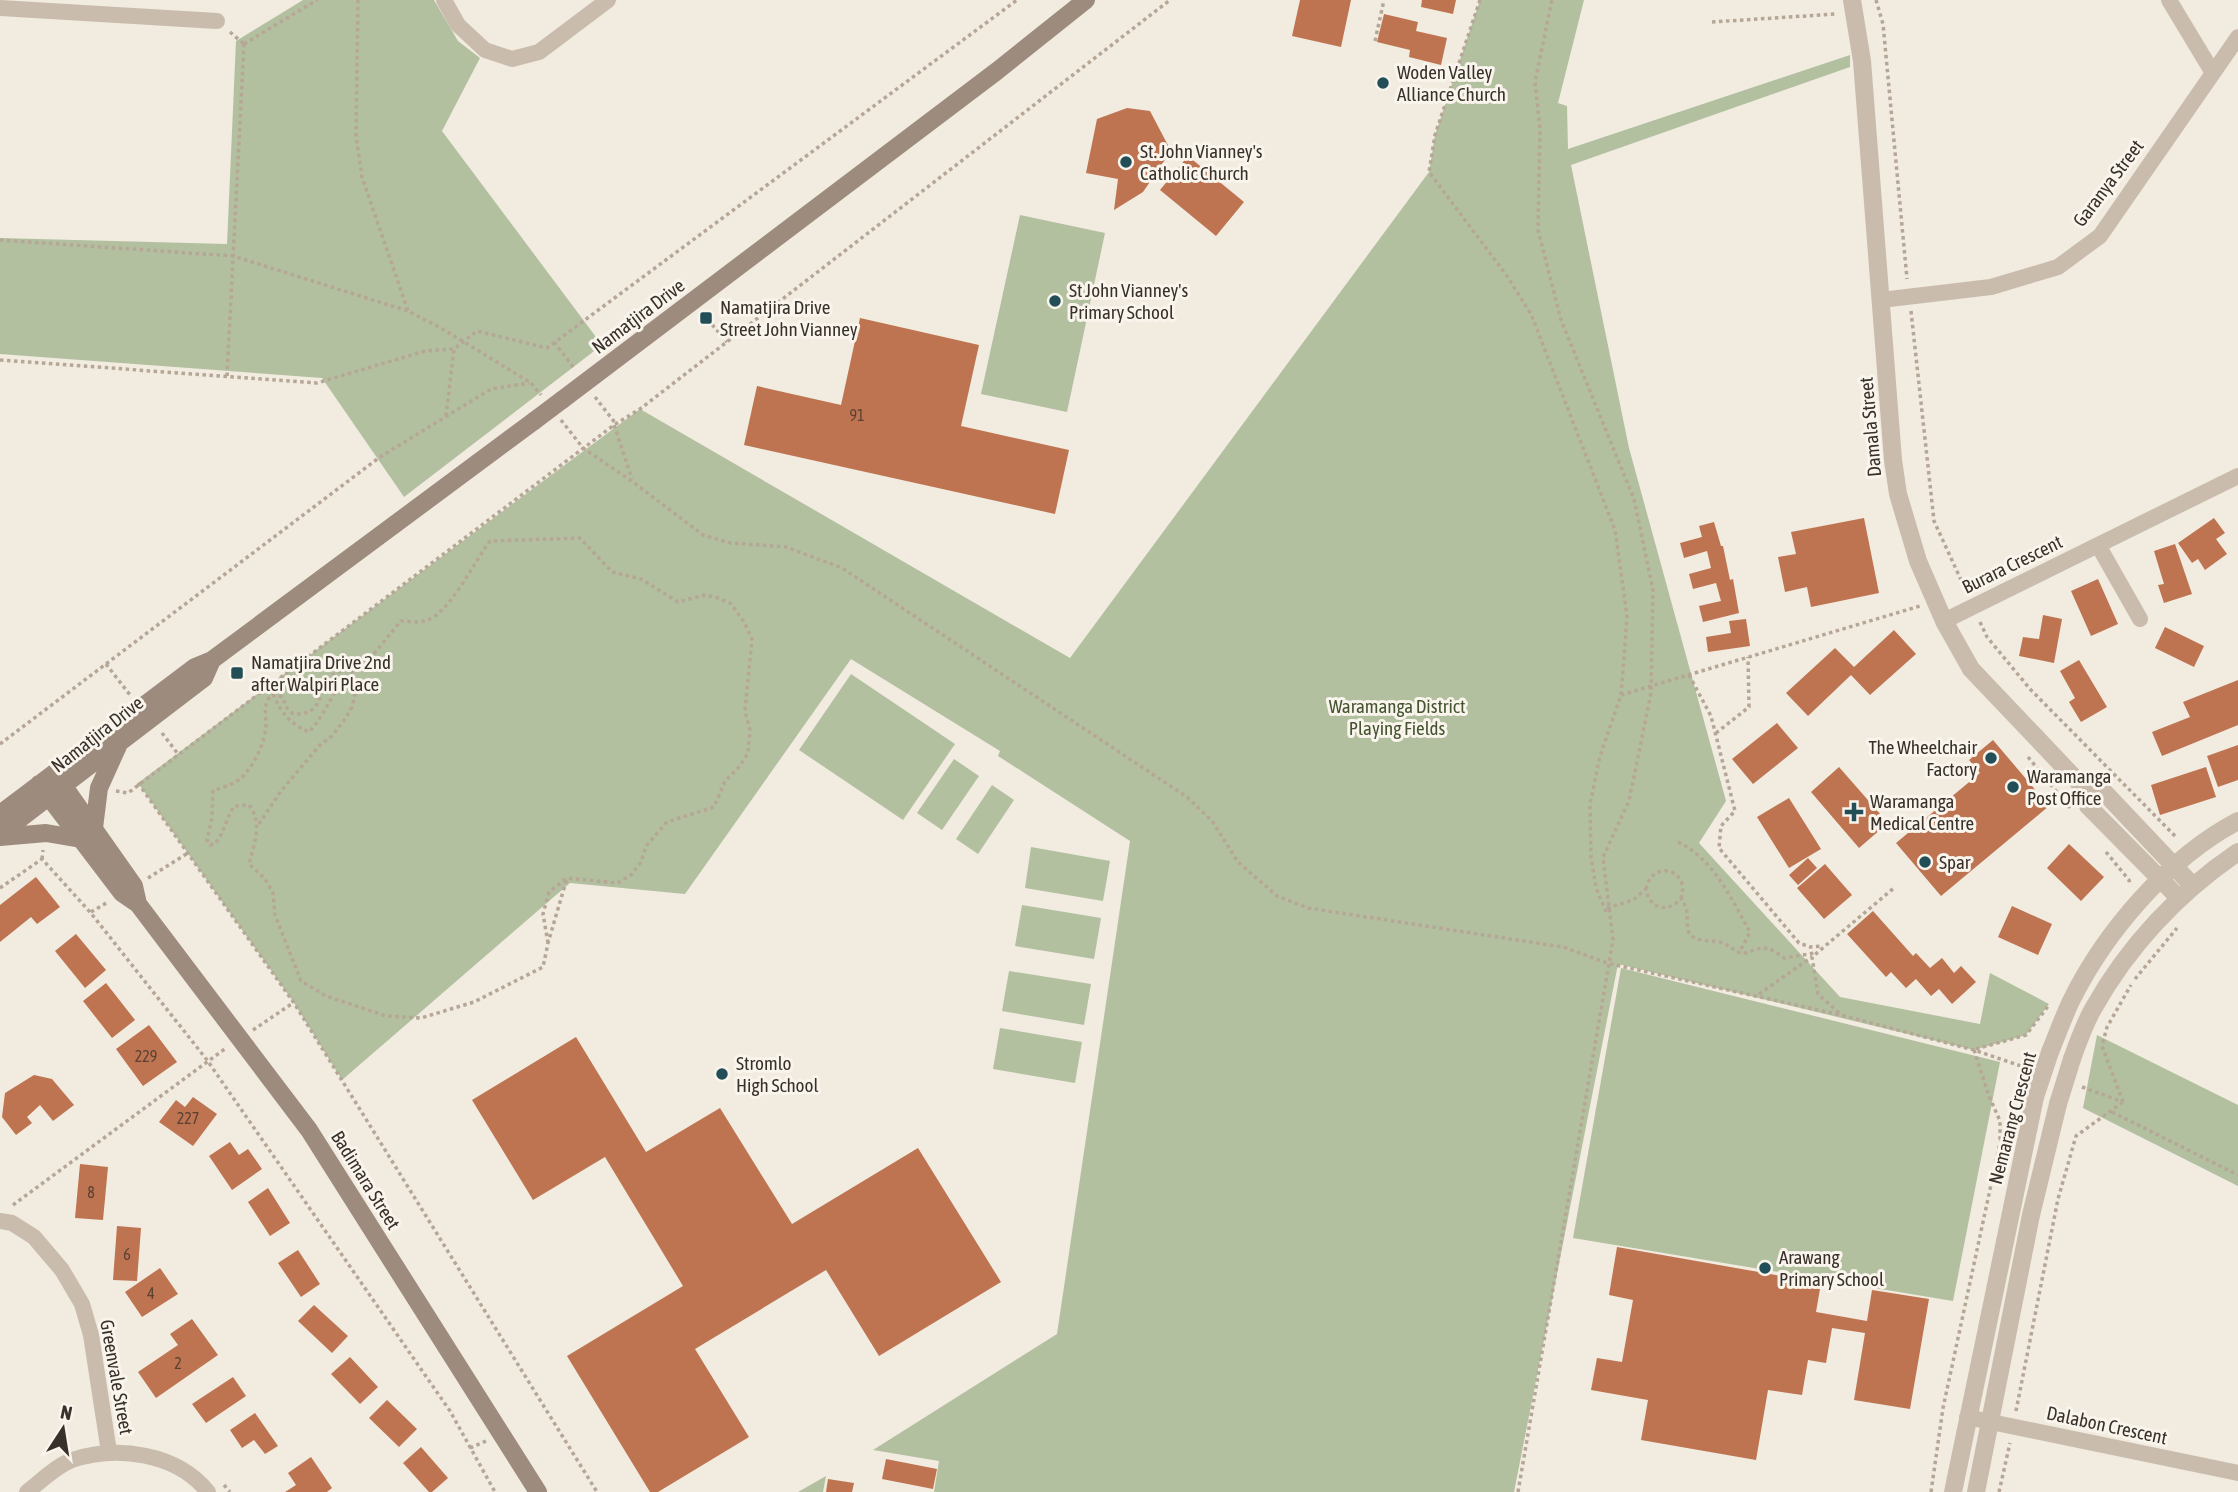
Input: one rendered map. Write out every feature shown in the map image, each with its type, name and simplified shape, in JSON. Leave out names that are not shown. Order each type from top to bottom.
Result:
[{"type":"main road","name":"Namatjira Drive","points":[[0,835],[52,785],[195,667],[212,660],[534,421],[997,71],[1086,0]]},
{"type":"main road","name":"Namatjira Drive","points":[[0,814],[120,743],[204,678],[212,660]]},
{"type":"main road","points":[[0,835],[87,833],[99,788],[120,743]]},
{"type":"main road","name":"Badimara Street","points":[[52,785],[87,833],[122,894],[138,904],[309,1129],[538,1492]]},
{"type":"street","points":[[444,0],[458,25],[485,50],[512,59],[539,52],[608,0]]},
{"type":"street","name":"Damala Street","points":[[1852,0],[1862,61],[1893,460],[1898,494],[1918,561],[1944,621],[1971,669],[2086,790],[2088,806],[2158,879],[2186,892]]},
{"type":"street","points":[[2169,0],[2213,74]]},
{"type":"street","points":[[0,8],[217,21]]},
{"type":"street","name":"Garanya Street","points":[[1881,299],[1991,288],[2058,267],[2100,236],[2238,37]]},
{"type":"street","name":"Burara Crescent","points":[[1944,621],[2238,476]]},
{"type":"street","points":[[2098,545],[2140,619]]},
{"type":"street","name":"Damala Street","points":[[2086,790],[2105,793],[2174,867],[2186,892]]},
{"type":"street","name":"Nemarang Crescent","points":[[1953,1492],[2035,1097],[2071,1001],[2105,943],[2158,879],[2238,821]]},
{"type":"street","points":[[1976,1492],[2031,1215],[2058,1104],[2091,1012],[2152,926],[2186,892],[2238,852]]},
{"type":"street","name":"Greenvale Street","points":[[0,1221],[12,1223],[34,1237],[62,1270],[82,1304],[91,1335],[109,1452]]},
{"type":"street","name":"Dalabon Crescent","points":[[1967,1417],[2238,1473]]},
{"type":"street","points":[[27,1492],[69,1461],[109,1452],[171,1462],[196,1477],[208,1492]]},
{"type":"path","points":[[227,376],[244,44],[317,0]]},
{"type":"path","points":[[358,0],[356,135],[362,177],[408,311]]},
{"type":"path","points":[[0,360],[317,383],[425,351],[454,349],[477,331],[547,348],[1017,0]]},
{"type":"path","points":[[128,793],[583,448],[640,409],[1170,0]]},
{"type":"path","points":[[1375,41],[1384,0]]},
{"type":"path","points":[[1480,0],[1435,135],[1429,172],[1507,276],[1531,314],[1615,530],[1628,616],[1620,695],[1600,756],[1590,804],[1591,857],[1595,888],[1606,908]]},
{"type":"path","points":[[1518,1492],[1613,940],[1606,908],[1603,857],[1629,801],[1651,686],[1653,590],[1634,499],[1561,320],[1538,230],[1540,129],[1535,82],[1552,0]]},
{"type":"path","points":[[1877,0],[1883,24],[1908,296],[1934,521],[1987,637],[2030,689],[2177,838]]},
{"type":"path","points":[[1712,22],[1838,13]]},
{"type":"path","points":[[0,240],[233,256],[408,311],[531,383],[491,389],[404,442],[350,479],[0,744]]},
{"type":"path","points":[[692,301],[727,342]]},
{"type":"path","points":[[446,418],[454,349]]},
{"type":"path","points":[[614,425],[633,482]]},
{"type":"path","points":[[583,448],[703,535],[731,543],[786,547],[842,568],[1187,797],[1212,821],[1238,862],[1277,897],[1307,908],[1563,947],[1608,963],[1841,1014],[1974,1050],[2024,1067]]},
{"type":"path","points":[[273,694],[280,710],[294,725],[309,732],[320,720],[343,678],[360,667],[401,621],[425,621],[437,615],[454,595],[478,555],[490,541],[580,538],[612,572],[641,579],[678,602],[705,595],[731,604],[752,639],[745,711],[750,730],[748,753],[740,766],[724,781],[714,807],[667,822],[646,846],[641,862],[631,875],[617,883],[567,878],[549,892],[543,915],[548,943]]},
{"type":"path","points":[[1620,695],[1935,600]]},
{"type":"path","points":[[1716,733],[1749,707],[1748,657]]},
{"type":"path","points":[[273,694],[282,697],[293,714],[304,714],[313,709],[328,680],[338,671],[360,667]]},
{"type":"path","points":[[1689,675],[1711,716],[1735,811],[1721,826],[1719,848],[1799,943],[1810,947],[1823,946]]},
{"type":"path","points":[[343,678],[351,679],[356,690],[352,707],[332,736],[320,745],[281,791],[258,826],[249,864],[265,879],[274,893],[275,915],[300,981],[326,996],[386,1016],[421,1018],[474,1002],[544,967],[548,943],[567,878]]},
{"type":"path","points":[[258,826],[255,813],[248,805],[234,806],[227,817],[222,835],[215,844],[210,845],[207,840],[212,818],[213,791],[243,777],[252,763],[266,726],[265,705],[273,694]]},
{"type":"path","points":[[2027,756],[2076,815]]},
{"type":"path","points":[[138,783],[294,1003],[597,1492]]},
{"type":"path","points":[[1678,842],[1717,875],[1750,932],[1739,953]]},
{"type":"path","points":[[2100,844],[2129,880],[2132,893]]},
{"type":"path","points":[[0,888],[42,859],[90,912],[207,1060],[450,1411],[495,1492]]},
{"type":"path","points":[[1606,908],[1633,900],[1646,889],[1650,878],[1666,871],[1672,872],[1681,880],[1684,892],[1672,907],[1660,908],[1650,900],[1646,889]]},
{"type":"path","points":[[1758,995],[1814,955],[1894,888]]},
{"type":"path","points":[[1681,898],[1688,910],[1688,931],[1702,941],[1711,940],[1724,944],[1739,953],[1770,947],[1784,958],[1814,955]]},
{"type":"path","points":[[2123,1102],[2102,1046],[2107,1027],[2133,981],[2182,923]]},
{"type":"path","points":[[1814,955],[1818,994],[1841,1014]]},
{"type":"path","points":[[242,1038],[294,1003]]},
{"type":"path","points":[[1974,1050],[2026,1035],[2049,1004]]},
{"type":"path","points":[[1931,1492],[1943,1408],[2000,1143],[2000,1121],[1974,1050]]},
{"type":"path","points":[[11,1207],[207,1060]]},
{"type":"path","points":[[2079,1086],[2123,1102]]},
{"type":"path","points":[[1999,1492],[2058,1199],[2076,1136],[2123,1102]]},
{"type":"path","points":[[2112,1112],[2238,1175]]},
{"type":"path","points":[[2000,1143],[2011,1129]]},
{"type":"path","points":[[470,1448],[486,1441]]},
{"type":"green space","points":[[303,0],[434,0],[458,41],[480,58],[442,131],[602,345],[404,497],[322,378],[0,354],[0,238],[227,244],[236,41]]},
{"type":"green space","name":"Waramanga District Playing Fields","points":[[1480,0],[1584,0],[1558,103],[1567,106],[1568,149],[1850,55],[1850,67],[1571,165],[1629,448],[1726,801],[1699,843],[1840,997],[1980,1024],[1990,973],[2049,1004],[2026,1035],[1974,1050],[1618,964],[1514,1492],[934,1492],[939,1461],[873,1450],[1057,1334],[1130,841],[998,756],[1000,751],[851,659],[685,894],[570,883],[342,1080],[294,1003],[138,783],[640,409],[1070,658],[1429,172],[1435,135]]},
{"type":"green space","points":[[1020,215],[1105,233],[1067,412],[981,394]]},
{"type":"green space","points":[[851,674],[955,744],[903,820],[799,750]]},
{"type":"green space","points":[[954,759],[979,776],[942,830],[917,813]]},
{"type":"green space","points":[[992,785],[1014,800],[978,854],[956,839]]},
{"type":"green space","points":[[1031,847],[1110,861],[1103,901],[1025,888]]},
{"type":"green space","points":[[1022,905],[1101,918],[1094,959],[1015,946]]},
{"type":"green space","points":[[1621,968],[2000,1062],[1953,1301],[1573,1238]]},
{"type":"green space","points":[[1009,971],[1091,984],[1084,1025],[1002,1011]]},
{"type":"green space","points":[[1000,1028],[1082,1042],[1075,1083],[993,1069]]},
{"type":"green space","points":[[2097,1035],[2238,1105],[2238,1186],[2083,1108]]},
{"type":"green space","points":[[826,1476],[823,1492],[798,1492]]},
{"type":"building","points":[[1300,0],[1351,0],[1341,47],[1292,36]]},
{"type":"building","points":[[1422,0],[1456,0],[1453,14],[1421,7]]},
{"type":"building","points":[[1384,14],[1418,22],[1416,31],[1447,38],[1441,65],[1409,57],[1410,50],[1377,42]]},
{"type":"building","name":"St. John Vianney's Catholic Church","points":[[1127,108],[1150,111],[1171,151],[1143,192],[1114,210],[1118,179],[1086,173],[1097,119]]},
{"type":"building","points":[[1188,156],[1244,202],[1216,236],[1160,190]]},
{"type":"building","points":[[860,318],[979,345],[961,426],[1069,450],[1055,514],[744,445],[757,386],[841,405]]},
{"type":"building","points":[[1864,518],[1879,593],[1811,607],[1807,587],[1785,592],[1778,557],[1796,554],[1791,532]]},
{"type":"building","points":[[2214,518],[2225,533],[2216,539],[2227,554],[2205,570],[2198,559],[2192,563],[2178,543]]},
{"type":"building","points":[[1714,522],[1723,546],[1730,580],[1733,579],[1739,613],[1703,622],[1699,606],[1721,601],[1716,583],[1693,589],[1689,574],[1711,568],[1707,551],[1684,558],[1680,543],[1702,537],[1699,526]]},
{"type":"building","points":[[2175,544],[2192,594],[2164,603],[2158,585],[2164,584],[2154,551]]},
{"type":"building","points":[[2098,579],[2118,624],[2091,636],[2071,591]]},
{"type":"building","points":[[2043,615],[2062,619],[2054,663],[2019,656],[2023,637],[2039,639]]},
{"type":"building","points":[[1746,619],[1750,646],[1708,652],[1706,637],[1731,633],[1729,621]]},
{"type":"building","points":[[2165,627],[2204,646],[2194,667],[2155,648]]},
{"type":"building","points":[[1894,630],[1916,654],[1870,695],[1851,675],[1808,716],[1786,693],[1835,648],[1854,667]]},
{"type":"building","points":[[2079,660],[2107,707],[2081,722],[2069,702],[2075,698],[2060,671]]},
{"type":"building","points":[[2238,680],[2238,725],[2162,756],[2152,732],[2190,717],[2183,702]]},
{"type":"building","points":[[1777,723],[1798,748],[1753,784],[1732,759]]},
{"type":"building","points":[[1993,740],[2049,806],[1941,896],[1896,843],[1980,773],[1969,760]]},
{"type":"building","points":[[2238,745],[2238,780],[2218,787],[2207,756]]},
{"type":"building","name":"Waramanga Medical Centre","points":[[1839,767],[1888,823],[1859,848],[1811,792]]},
{"type":"building","points":[[2206,767],[2216,797],[2160,815],[2151,785]]},
{"type":"building","points":[[1789,798],[1821,849],[1789,868],[1757,817]]},
{"type":"building","points":[[2069,844],[2104,877],[2081,901],[2047,868]]},
{"type":"building","points":[[1808,858],[1817,868],[1798,885],[1789,875]]},
{"type":"building","points":[[1825,864],[1852,895],[1824,919],[1797,888]]},
{"type":"building","points":[[36,877],[60,907],[37,924],[31,917],[0,942],[0,905]]},
{"type":"building","points":[[2012,906],[2052,924],[2038,955],[1998,937]]},
{"type":"building","points":[[1873,911],[1913,956],[1916,953],[1930,968],[1942,958],[1954,973],[1961,966],[1976,982],[1952,1004],[1939,989],[1931,996],[1916,979],[1906,988],[1891,972],[1886,977],[1847,934]]},
{"type":"building","points":[[76,934],[106,970],[85,988],[55,951]]},
{"type":"building","points":[[106,983],[135,1020],[112,1038],[83,1001]]},
{"type":"building","points":[[149,1025],[177,1062],[143,1086],[116,1049]]},
{"type":"building","points":[[576,1037],[646,1152],[720,1108],[792,1224],[918,1148],[1001,1282],[879,1356],[826,1270],[695,1349],[749,1437],[658,1492],[650,1492],[567,1356],[683,1286],[605,1157],[533,1200],[472,1100]]},
{"type":"building","points":[[34,1075],[52,1079],[74,1105],[53,1121],[40,1105],[27,1117],[32,1123],[16,1135],[2,1117],[5,1093]]},
{"type":"building","points":[[193,1097],[217,1114],[193,1146],[159,1122],[176,1100],[185,1107]]},
{"type":"building","points":[[230,1142],[239,1155],[248,1149],[262,1169],[232,1190],[209,1156]]},
{"type":"building","points":[[80,1164],[108,1167],[103,1220],[75,1218]]},
{"type":"building","points":[[268,1188],[290,1223],[270,1236],[248,1202]]},
{"type":"building","points":[[117,1226],[141,1228],[137,1281],[113,1280]]},
{"type":"building","points":[[1617,1247],[1821,1283],[1816,1312],[1867,1321],[1872,1290],[1929,1299],[1910,1409],[1854,1400],[1865,1333],[1832,1328],[1826,1363],[1808,1360],[1802,1395],[1768,1390],[1756,1460],[1641,1440],[1648,1400],[1591,1390],[1597,1358],[1622,1362],[1633,1300],[1609,1295]]},
{"type":"building","points":[[298,1250],[320,1284],[301,1297],[278,1263]]},
{"type":"building","points":[[160,1268],[178,1294],[142,1317],[125,1292]]},
{"type":"building","points":[[314,1305],[348,1336],[332,1353],[298,1321]]},
{"type":"building","points":[[192,1319],[218,1355],[156,1398],[138,1372],[178,1345],[170,1334]]},
{"type":"building","points":[[350,1357],[378,1387],[360,1404],[331,1374]]},
{"type":"building","points":[[233,1377],[246,1396],[206,1423],[192,1404]]},
{"type":"building","points":[[387,1400],[417,1429],[399,1447],[369,1418]]},
{"type":"building","points":[[255,1413],[278,1446],[265,1454],[254,1440],[242,1448],[230,1430]]},
{"type":"building","points":[[421,1447],[448,1478],[432,1492],[429,1492],[403,1463]]},
{"type":"building","points":[[311,1457],[332,1488],[327,1492],[285,1492],[296,1485],[288,1473]]},
{"type":"building","points":[[886,1459],[937,1469],[933,1489],[882,1479]]},
{"type":"building","points":[[828,1479],[854,1483],[852,1492],[826,1492]]},
{"type":"place","name":"Woden Valley Alliance Church","points":[[1383,83]]},
{"type":"place","name":"St. John Vianney's Catholic Church","points":[[1126,162]]},
{"type":"place","name":"St John Vianney's Primary School","points":[[1055,301]]},
{"type":"place","name":"Namatjira Drive Street John Vianney","points":[[706,318]]},
{"type":"place","name":"Namatjira Drive 2nd after Walpiri Place","points":[[237,673]]},
{"type":"place","name":"The Wheelchair Factory","points":[[1991,758]]},
{"type":"place","name":"Waramanga Post Office","points":[[2013,787]]},
{"type":"place","name":"Waramanga Medical Centre","points":[[1854,812]]},
{"type":"place","name":"Spar","points":[[1925,862]]},
{"type":"place","name":"Stromlo High School","points":[[722,1074]]},
{"type":"place","name":"Arawang Primary School","points":[[1765,1268]]}]
